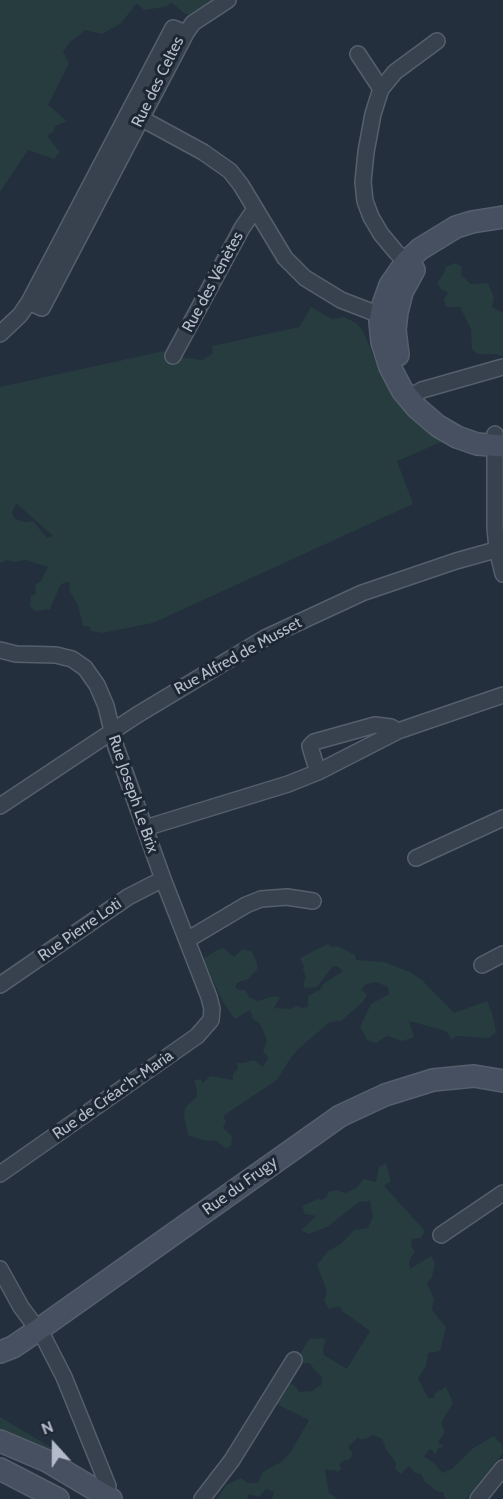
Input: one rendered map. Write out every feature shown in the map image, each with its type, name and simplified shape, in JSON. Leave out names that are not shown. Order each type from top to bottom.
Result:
[{"type":"street","name":"Rue des Celtes","points":[[0,334],[29,303],[42,308],[136,115],[193,22],[228,0]]},
{"type":"street","points":[[410,265],[381,234],[371,217],[363,193],[364,170],[369,132],[381,89],[395,72],[437,41]]},
{"type":"street","points":[[358,54],[381,89]]},
{"type":"street","points":[[136,115],[223,165],[235,177],[285,258],[305,278],[334,296],[380,315]]},
{"type":"street","name":"Rue des Vénètes","points":[[173,356],[242,228],[255,209]]},
{"type":"street","points":[[503,217],[465,224],[436,239],[390,285],[380,315],[381,337],[394,375],[429,419],[447,432],[467,441],[499,440],[494,505],[503,574]]},
{"type":"street","points":[[410,265],[395,330],[400,361],[412,395]]},
{"type":"street","points":[[412,395],[503,367]]},
{"type":"street","name":"Rue Alfred de Musset","points":[[0,806],[137,715],[241,651],[318,612],[396,581],[500,549]]},
{"type":"street","name":"Rue Joseph Le Brix","points":[[0,650],[16,654],[56,655],[79,662],[92,676],[103,695],[112,732],[145,828],[212,1005]]},
{"type":"street","points":[[145,828],[272,789],[318,772],[398,731],[503,696]]},
{"type":"street","points":[[318,772],[310,750],[314,742],[365,726],[383,725],[398,731]]},
{"type":"street","points":[[416,858],[503,818]]},
{"type":"street","name":"Rue Pierre Loti","points":[[0,986],[128,897],[163,879]]},
{"type":"street","points":[[187,940],[246,905],[261,899],[287,897],[313,901]]},
{"type":"street","points":[[482,965],[503,954]]},
{"type":"street","name":"Rue de Créac'h-Maria","points":[[0,1174],[197,1036],[211,1020],[212,1005]]},
{"type":"street","name":"Rue du Frugy","points":[[0,1352],[13,1347],[38,1330],[340,1116],[384,1095],[433,1080],[474,1076],[503,1081]]},
{"type":"street","points":[[441,1235],[503,1193]]},
{"type":"street","points":[[0,1269],[21,1307],[48,1344],[56,1365],[64,1377],[108,1486],[107,1498],[47,1461],[0,1441]]},
{"type":"street","points":[[202,1499],[232,1460],[294,1360]]},
{"type":"street","points":[[83,1482],[93,1467],[96,1457]]},
{"type":"street","points":[[478,1499],[503,1468]]},
{"type":"street","points":[[0,1469],[58,1499]]},
{"type":"green space","points":[[0,0],[213,0],[191,14],[185,14],[172,3],[164,7],[144,10],[137,3],[121,23],[102,34],[85,30],[70,42],[63,52],[69,63],[48,105],[67,121],[55,126],[53,132],[47,136],[60,152],[54,159],[28,150],[0,192]]},
{"type":"green space","points":[[455,263],[462,267],[461,275],[471,284],[488,283],[494,298],[492,307],[503,313],[503,357],[497,354],[477,354],[472,349],[471,329],[460,307],[446,307],[444,299],[448,293],[437,283],[446,267]]},
{"type":"green space","points":[[311,307],[332,319],[344,317],[356,323],[363,331],[392,393],[446,440],[397,461],[413,504],[153,623],[102,633],[91,631],[90,627],[83,626],[78,605],[69,590],[70,582],[65,582],[60,586],[50,609],[35,611],[30,606],[31,596],[36,594],[35,585],[41,581],[48,567],[26,560],[14,562],[7,560],[0,563],[0,387],[164,351],[166,355],[202,360],[213,353],[212,346],[299,327]],"holes":[[[17,504],[53,536],[47,538],[33,521],[25,522],[15,519],[12,513]]]},
{"type":"green space","points":[[328,944],[355,955],[356,960],[384,962],[410,972],[422,980],[454,1013],[487,1001],[496,1032],[489,1038],[456,1036],[452,1040],[446,1031],[409,1021],[414,1037],[403,1041],[387,1036],[376,1043],[367,1040],[360,1027],[371,1004],[389,994],[388,987],[376,982],[366,984],[361,990],[367,994],[363,1002],[341,1021],[330,1022],[297,1050],[277,1080],[223,1116],[226,1121],[223,1128],[232,1136],[231,1146],[225,1148],[217,1141],[203,1140],[188,1135],[184,1116],[185,1108],[196,1097],[194,1081],[200,1079],[203,1083],[210,1076],[233,1080],[233,1074],[238,1069],[237,1063],[254,1060],[263,1067],[268,1058],[263,1051],[267,1040],[260,1024],[253,1019],[250,1010],[235,1019],[223,1002],[203,959],[224,948],[234,957],[243,949],[252,952],[257,963],[257,970],[248,979],[237,983],[235,987],[245,990],[249,997],[258,1001],[274,996],[280,998],[274,1008],[290,1009],[297,1006],[303,1008],[308,1007],[308,996],[321,989],[323,984],[343,971],[337,966],[332,967],[317,987],[305,988],[303,984],[306,978],[304,966],[300,958]]},
{"type":"green space","points":[[386,1163],[391,1181],[384,1186],[425,1231],[421,1238],[412,1239],[411,1246],[415,1251],[409,1261],[410,1269],[431,1256],[435,1263],[432,1277],[427,1284],[434,1299],[432,1310],[446,1327],[440,1351],[428,1353],[426,1367],[418,1378],[428,1398],[434,1398],[435,1393],[446,1387],[453,1403],[441,1423],[445,1432],[438,1442],[444,1447],[438,1448],[436,1454],[430,1449],[424,1456],[442,1473],[452,1469],[473,1448],[494,1436],[502,1445],[503,1453],[466,1499],[445,1499],[443,1492],[437,1491],[425,1482],[421,1474],[415,1473],[409,1466],[401,1474],[395,1469],[396,1463],[382,1439],[373,1435],[361,1440],[358,1437],[348,1447],[353,1454],[349,1460],[339,1464],[342,1469],[337,1472],[325,1470],[329,1493],[338,1499],[272,1499],[274,1492],[266,1489],[259,1497],[249,1494],[247,1499],[217,1499],[226,1485],[241,1478],[248,1483],[258,1483],[263,1472],[281,1462],[290,1453],[309,1420],[264,1398],[264,1391],[269,1386],[285,1381],[295,1386],[299,1392],[312,1391],[321,1385],[322,1378],[309,1363],[295,1363],[309,1339],[326,1340],[323,1348],[324,1355],[347,1369],[370,1331],[342,1311],[340,1306],[329,1309],[324,1300],[327,1293],[326,1288],[317,1265],[328,1251],[341,1244],[354,1230],[368,1228],[373,1217],[370,1201],[359,1202],[327,1227],[309,1234],[301,1230],[316,1216],[305,1214],[302,1206],[318,1199],[322,1200],[327,1197],[328,1192],[336,1190],[345,1193],[356,1188],[364,1179],[376,1182],[379,1167]]},
{"type":"green space","points":[[0,1417],[67,1457],[65,1460],[0,1431]]}]
